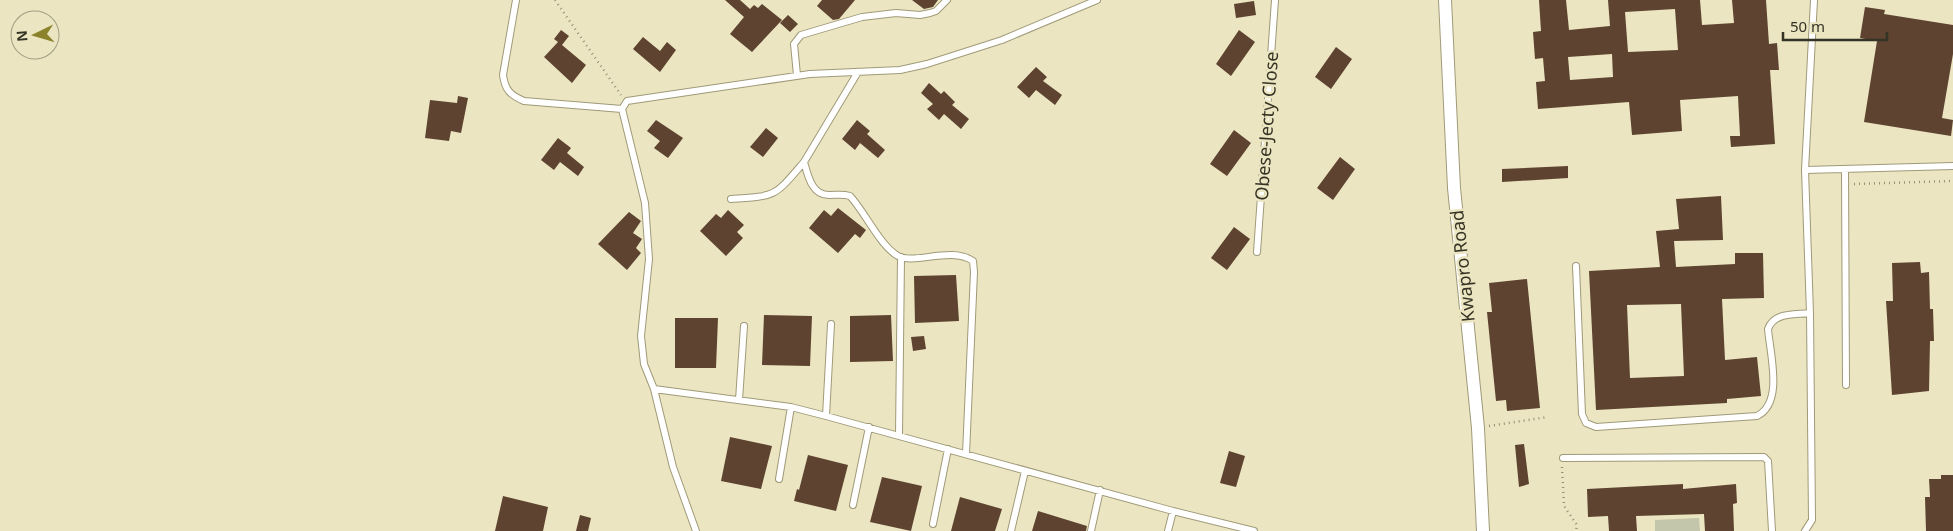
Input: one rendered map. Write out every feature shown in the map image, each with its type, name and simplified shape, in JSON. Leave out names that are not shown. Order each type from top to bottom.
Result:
[{"type":"street","name":"Kwapro Road","points":[[1445,0],[1454,188],[1478,428],[1482,531]]},
{"type":"lane","points":[[516,0],[503,75],[505,86],[512,96],[524,100],[622,109]]},
{"type":"lane","points":[[797,76],[794,44],[801,35],[862,16],[896,13],[920,15],[930,13],[936,11],[947,0]]},
{"type":"lane","points":[[696,531],[673,467],[654,389],[644,364],[641,336],[649,259],[645,204],[622,109],[627,102],[797,76],[900,70],[927,64],[1002,40],[1097,0]]},
{"type":"lane","name":"Obese-Jecty Close","points":[[1257,252],[1275,0]]},
{"type":"lane","points":[[1804,531],[1812,520],[1810,313],[1805,170],[1814,0]]},
{"type":"lane","points":[[731,199],[773,194],[780,190],[804,162],[858,72]]},
{"type":"lane","points":[[804,162],[811,184],[817,190],[824,195],[850,196],[890,250],[901,257],[955,255],[966,256],[973,261],[966,454]]},
{"type":"lane","points":[[1805,170],[1953,166]]},
{"type":"lane","points":[[1845,169],[1846,385]]},
{"type":"lane","points":[[899,435],[901,257]]},
{"type":"lane","points":[[1576,266],[1582,414],[1586,422],[1596,427],[1757,416],[1765,412],[1770,403],[1772,386],[1768,329],[1770,321],[1778,316],[1810,313]]},
{"type":"lane","points":[[826,416],[831,324]]},
{"type":"lane","points":[[739,400],[744,326]]},
{"type":"lane","points":[[654,389],[791,407],[870,427],[1172,511],[1254,531]]},
{"type":"lane","points":[[779,479],[791,407]]},
{"type":"lane","points":[[853,505],[870,427]]},
{"type":"lane","points":[[933,524],[948,449]]},
{"type":"lane","points":[[1563,458],[1764,457],[1768,461],[1772,531]]},
{"type":"lane","points":[[1011,531],[1025,471]]},
{"type":"lane","points":[[1091,531],[1100,490]]},
{"type":"lane","points":[[1168,531],[1172,511]]},
{"type":"path","points":[[555,0],[627,102]]},
{"type":"path","points":[[1845,184],[1953,181]]},
{"type":"path","points":[[1478,428],[1548,417]]},
{"type":"path","points":[[1563,458],[1564,506],[1577,524],[1576,531]]},
{"type":"green space","points":[[1699,518],[1700,531],[1655,531],[1655,520]]},
{"type":"building","points":[[725,0],[740,0],[750,9],[754,5],[758,8],[762,4],[782,20],[752,52],[730,34],[744,17]]},
{"type":"building","points":[[822,0],[855,0],[839,19],[833,20],[817,6]]},
{"type":"building","points":[[912,0],[938,0],[933,7],[924,9]]},
{"type":"building","points":[[1539,0],[1566,0],[1569,30],[1610,26],[1608,0],[1700,0],[1702,25],[1734,23],[1732,0],[1766,0],[1769,44],[1777,43],[1779,70],[1770,70],[1775,144],[1731,147],[1730,136],[1740,136],[1738,96],[1680,100],[1682,131],[1632,135],[1629,102],[1538,109],[1536,82],[1545,81],[1543,58],[1535,59],[1533,32],[1541,31]],"holes":[[[1675,9],[1678,50],[1628,52],[1625,12]],[[1612,54],[1613,77],[1570,80],[1568,57]]]},
{"type":"building","points":[[1254,1],[1256,15],[1236,18],[1234,4]]},
{"type":"building","points":[[1865,7],[1885,10],[1884,14],[1953,25],[1953,54],[1942,118],[1953,120],[1951,136],[1864,122],[1877,41],[1860,38]]},
{"type":"building","points":[[788,15],[798,24],[790,32],[780,23]]},
{"type":"building","points":[[561,30],[569,36],[562,45],[586,65],[572,83],[544,57],[558,42],[554,39]]},
{"type":"building","points":[[1239,30],[1255,42],[1231,76],[1216,64]]},
{"type":"building","points":[[643,37],[660,51],[667,42],[676,50],[660,72],[633,49]]},
{"type":"building","points":[[1336,47],[1352,59],[1331,89],[1315,77]]},
{"type":"building","points":[[1036,67],[1047,77],[1043,81],[1062,95],[1055,105],[1036,90],[1029,98],[1017,87]]},
{"type":"building","points":[[929,83],[941,94],[944,91],[955,102],[952,105],[969,119],[961,129],[944,114],[939,120],[927,109],[933,104],[921,93]]},
{"type":"building","points":[[458,96],[468,98],[461,133],[451,131],[449,141],[425,138],[430,100],[457,103]]},
{"type":"building","points":[[656,120],[683,138],[668,158],[654,148],[660,141],[647,131]]},
{"type":"building","points":[[857,120],[870,131],[867,134],[885,150],[878,158],[860,143],[855,150],[842,139]]},
{"type":"building","points":[[766,128],[778,138],[763,157],[750,147]]},
{"type":"building","points":[[1234,130],[1251,143],[1227,176],[1210,164]]},
{"type":"building","points":[[558,138],[571,148],[567,153],[584,167],[578,176],[560,162],[554,170],[541,160]]},
{"type":"building","points":[[1340,157],[1355,169],[1333,200],[1317,188]]},
{"type":"building","points":[[1568,166],[1568,178],[1502,182],[1502,169]]},
{"type":"building","points":[[1721,196],[1723,240],[1674,241],[1676,267],[1735,264],[1735,253],[1763,253],[1764,298],[1722,299],[1725,360],[1757,357],[1761,396],[1727,399],[1727,403],[1596,410],[1589,271],[1660,267],[1656,231],[1679,229],[1676,199]],"holes":[[[1681,304],[1684,376],[1630,378],[1627,305]]]},
{"type":"building","points":[[838,208],[866,230],[860,238],[855,234],[838,253],[809,228],[824,210],[831,216]]},
{"type":"building","points":[[728,210],[744,225],[737,232],[743,238],[726,256],[700,231],[716,214],[721,218]]},
{"type":"building","points":[[629,212],[641,221],[633,233],[642,239],[636,248],[641,253],[627,270],[598,244]]},
{"type":"building","points":[[1234,227],[1250,239],[1227,270],[1211,258]]},
{"type":"building","points":[[1920,262],[1921,273],[1929,272],[1930,309],[1933,309],[1934,341],[1930,341],[1929,391],[1892,395],[1886,301],[1893,301],[1892,263]]},
{"type":"building","points":[[956,275],[959,321],[915,323],[914,276]]},
{"type":"building","points":[[1527,279],[1540,408],[1507,411],[1506,400],[1496,401],[1487,312],[1492,312],[1489,283]]},
{"type":"building","points":[[764,315],[812,316],[810,366],[762,365]]},
{"type":"building","points":[[891,315],[893,361],[850,362],[850,316]]},
{"type":"building","points":[[675,318],[718,318],[716,368],[675,368]]},
{"type":"building","points":[[924,336],[926,349],[913,351],[911,337]]},
{"type":"building","points":[[730,437],[772,446],[761,489],[721,481]]},
{"type":"building","points":[[1524,444],[1529,484],[1519,487],[1515,445]]},
{"type":"building","points":[[1229,451],[1245,456],[1236,487],[1220,483]]},
{"type":"building","points":[[808,455],[848,465],[836,511],[794,501],[797,489],[799,490]]},
{"type":"building","points":[[1941,475],[1953,475],[1953,531],[1926,531],[1925,497],[1930,497],[1929,479],[1941,479]]},
{"type":"building","points":[[882,477],[922,486],[911,531],[870,522]]},
{"type":"building","points":[[1683,484],[1683,489],[1736,484],[1737,503],[1733,504],[1734,531],[1705,531],[1704,514],[1636,516],[1637,531],[1609,531],[1608,516],[1588,517],[1587,489]]},
{"type":"building","points":[[503,496],[548,507],[543,531],[495,531]]},
{"type":"building","points":[[960,497],[1002,509],[995,531],[951,531]]},
{"type":"building","points":[[1038,511],[1087,526],[1086,531],[1032,531]]},
{"type":"building","points":[[580,515],[591,518],[588,531],[576,531]]}]
